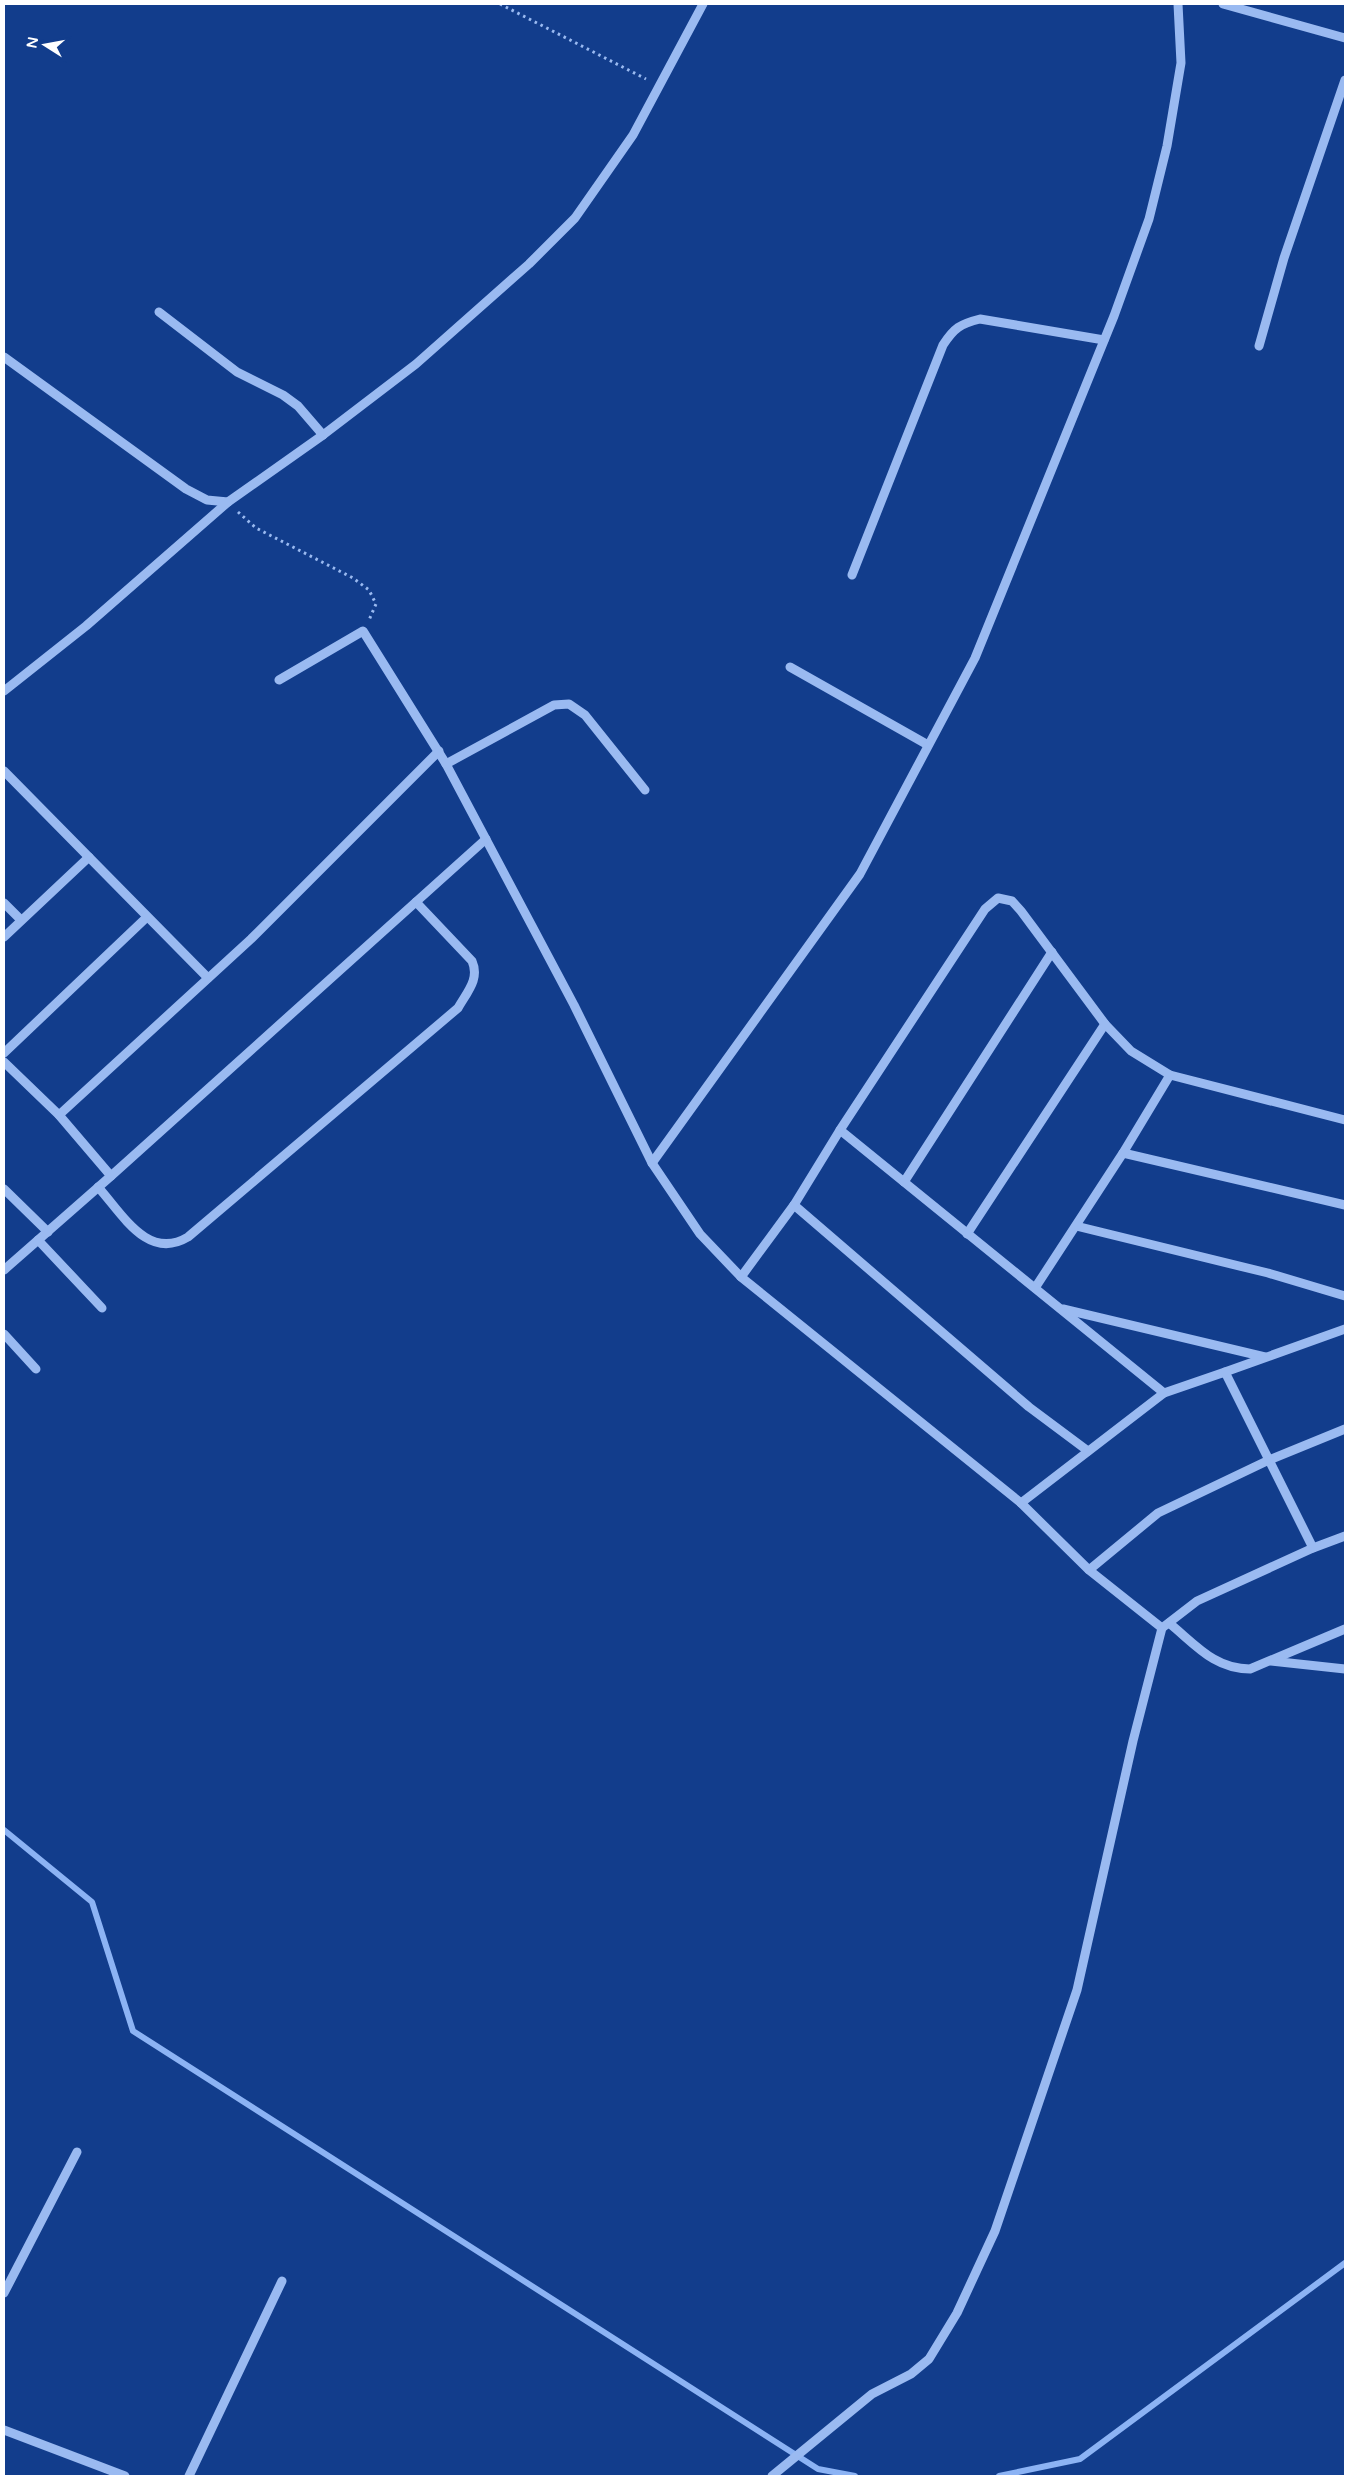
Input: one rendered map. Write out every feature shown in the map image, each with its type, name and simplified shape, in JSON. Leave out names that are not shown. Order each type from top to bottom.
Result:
[{"type":"street","points":[[4,691],[86,626],[228,502],[324,434],[416,364],[529,264],[575,218],[633,135],[704,4]]},
{"type":"street","points":[[652,1163],[860,874],[921,763],[928,745],[975,658],[1104,340],[1149,219],[1167,146],[1181,62],[1178,4]]},
{"type":"street","points":[[1223,4],[1345,38]]},
{"type":"street","points":[[1259,346],[1284,258],[1345,80]]},
{"type":"street","points":[[159,312],[237,372],[283,395],[298,406],[324,434]]},
{"type":"street","points":[[852,574],[911,431],[943,345],[953,330],[966,322],[980,319],[1104,340]]},
{"type":"street","points":[[4,357],[186,489],[207,500],[228,502]]},
{"type":"street","points":[[279,680],[362,631],[439,751],[574,1005],[652,1163],[700,1234],[740,1277],[1021,1503],[1089,1570],[1216,1661],[1234,1669],[1250,1669],[1345,1629]]},
{"type":"street","points":[[790,667],[928,745]]},
{"type":"street","points":[[446,764],[554,705],[569,704],[585,715],[645,790]]},
{"type":"street","points":[[58,1115],[251,939],[439,751]]},
{"type":"street","points":[[4,771],[208,978]]},
{"type":"street","points":[[4,1270],[486,839]]},
{"type":"street","points":[[4,937],[89,857]]},
{"type":"street","points":[[740,1277],[794,1205],[840,1130],[985,909],[998,898],[1012,901],[1105,1024],[1131,1051],[1170,1075],[1345,1120]]},
{"type":"street","points":[[98,1187],[145,1239],[162,1245],[176,1244],[188,1237],[458,1008],[474,982],[476,970],[472,961],[416,902]]},
{"type":"street","points":[[4,903],[21,920]]},
{"type":"street","points":[[4,1053],[147,917]]},
{"type":"street","points":[[904,1182],[1052,952]]},
{"type":"street","points":[[967,1234],[1105,1024]]},
{"type":"street","points":[[4,1062],[58,1115],[111,1176]]},
{"type":"street","points":[[1035,1288],[1123,1153],[1170,1075]]},
{"type":"street","points":[[840,1130],[1164,1393]]},
{"type":"street","points":[[1123,1153],[1345,1205]]},
{"type":"street","points":[[4,1189],[48,1232]]},
{"type":"street","points":[[794,1205],[1030,1407],[1088,1451]]},
{"type":"street","points":[[1076,1226],[1268,1272],[1345,1296]]},
{"type":"street","points":[[38,1240],[102,1308]]},
{"type":"street","points":[[1059,1308],[1265,1357]]},
{"type":"street","points":[[1021,1503],[1164,1393],[1345,1329]]},
{"type":"street","points":[[4,1334],[36,1369]]},
{"type":"street","points":[[1225,1372],[1313,1548]]},
{"type":"street","points":[[1089,1570],[1158,1513],[1269,1460],[1345,1429]]},
{"type":"street","points":[[772,2476],[872,2394],[911,2374],[929,2359],[957,2313],[996,2231],[1076,1990],[1133,1740],[1165,1625],[1197,1601],[1313,1548],[1345,1536]]},
{"type":"street","points":[[1268,1661],[1345,1669]]},
{"type":"street","points":[[4,2292],[77,2152]]},
{"type":"street","points":[[189,2476],[282,2281]]},
{"type":"street","points":[[4,2430],[125,2476]]},
{"type":"path","points":[[500,4],[660,86]]},
{"type":"path","points":[[228,502],[256,528],[352,578],[369,590],[376,604],[374,613],[362,631]]},
{"type":"waterway","points":[[4,1830],[92,1902],[133,2031],[818,2469],[855,2476]]},
{"type":"waterway","points":[[999,2476],[1080,2459],[1345,2263]]}]
